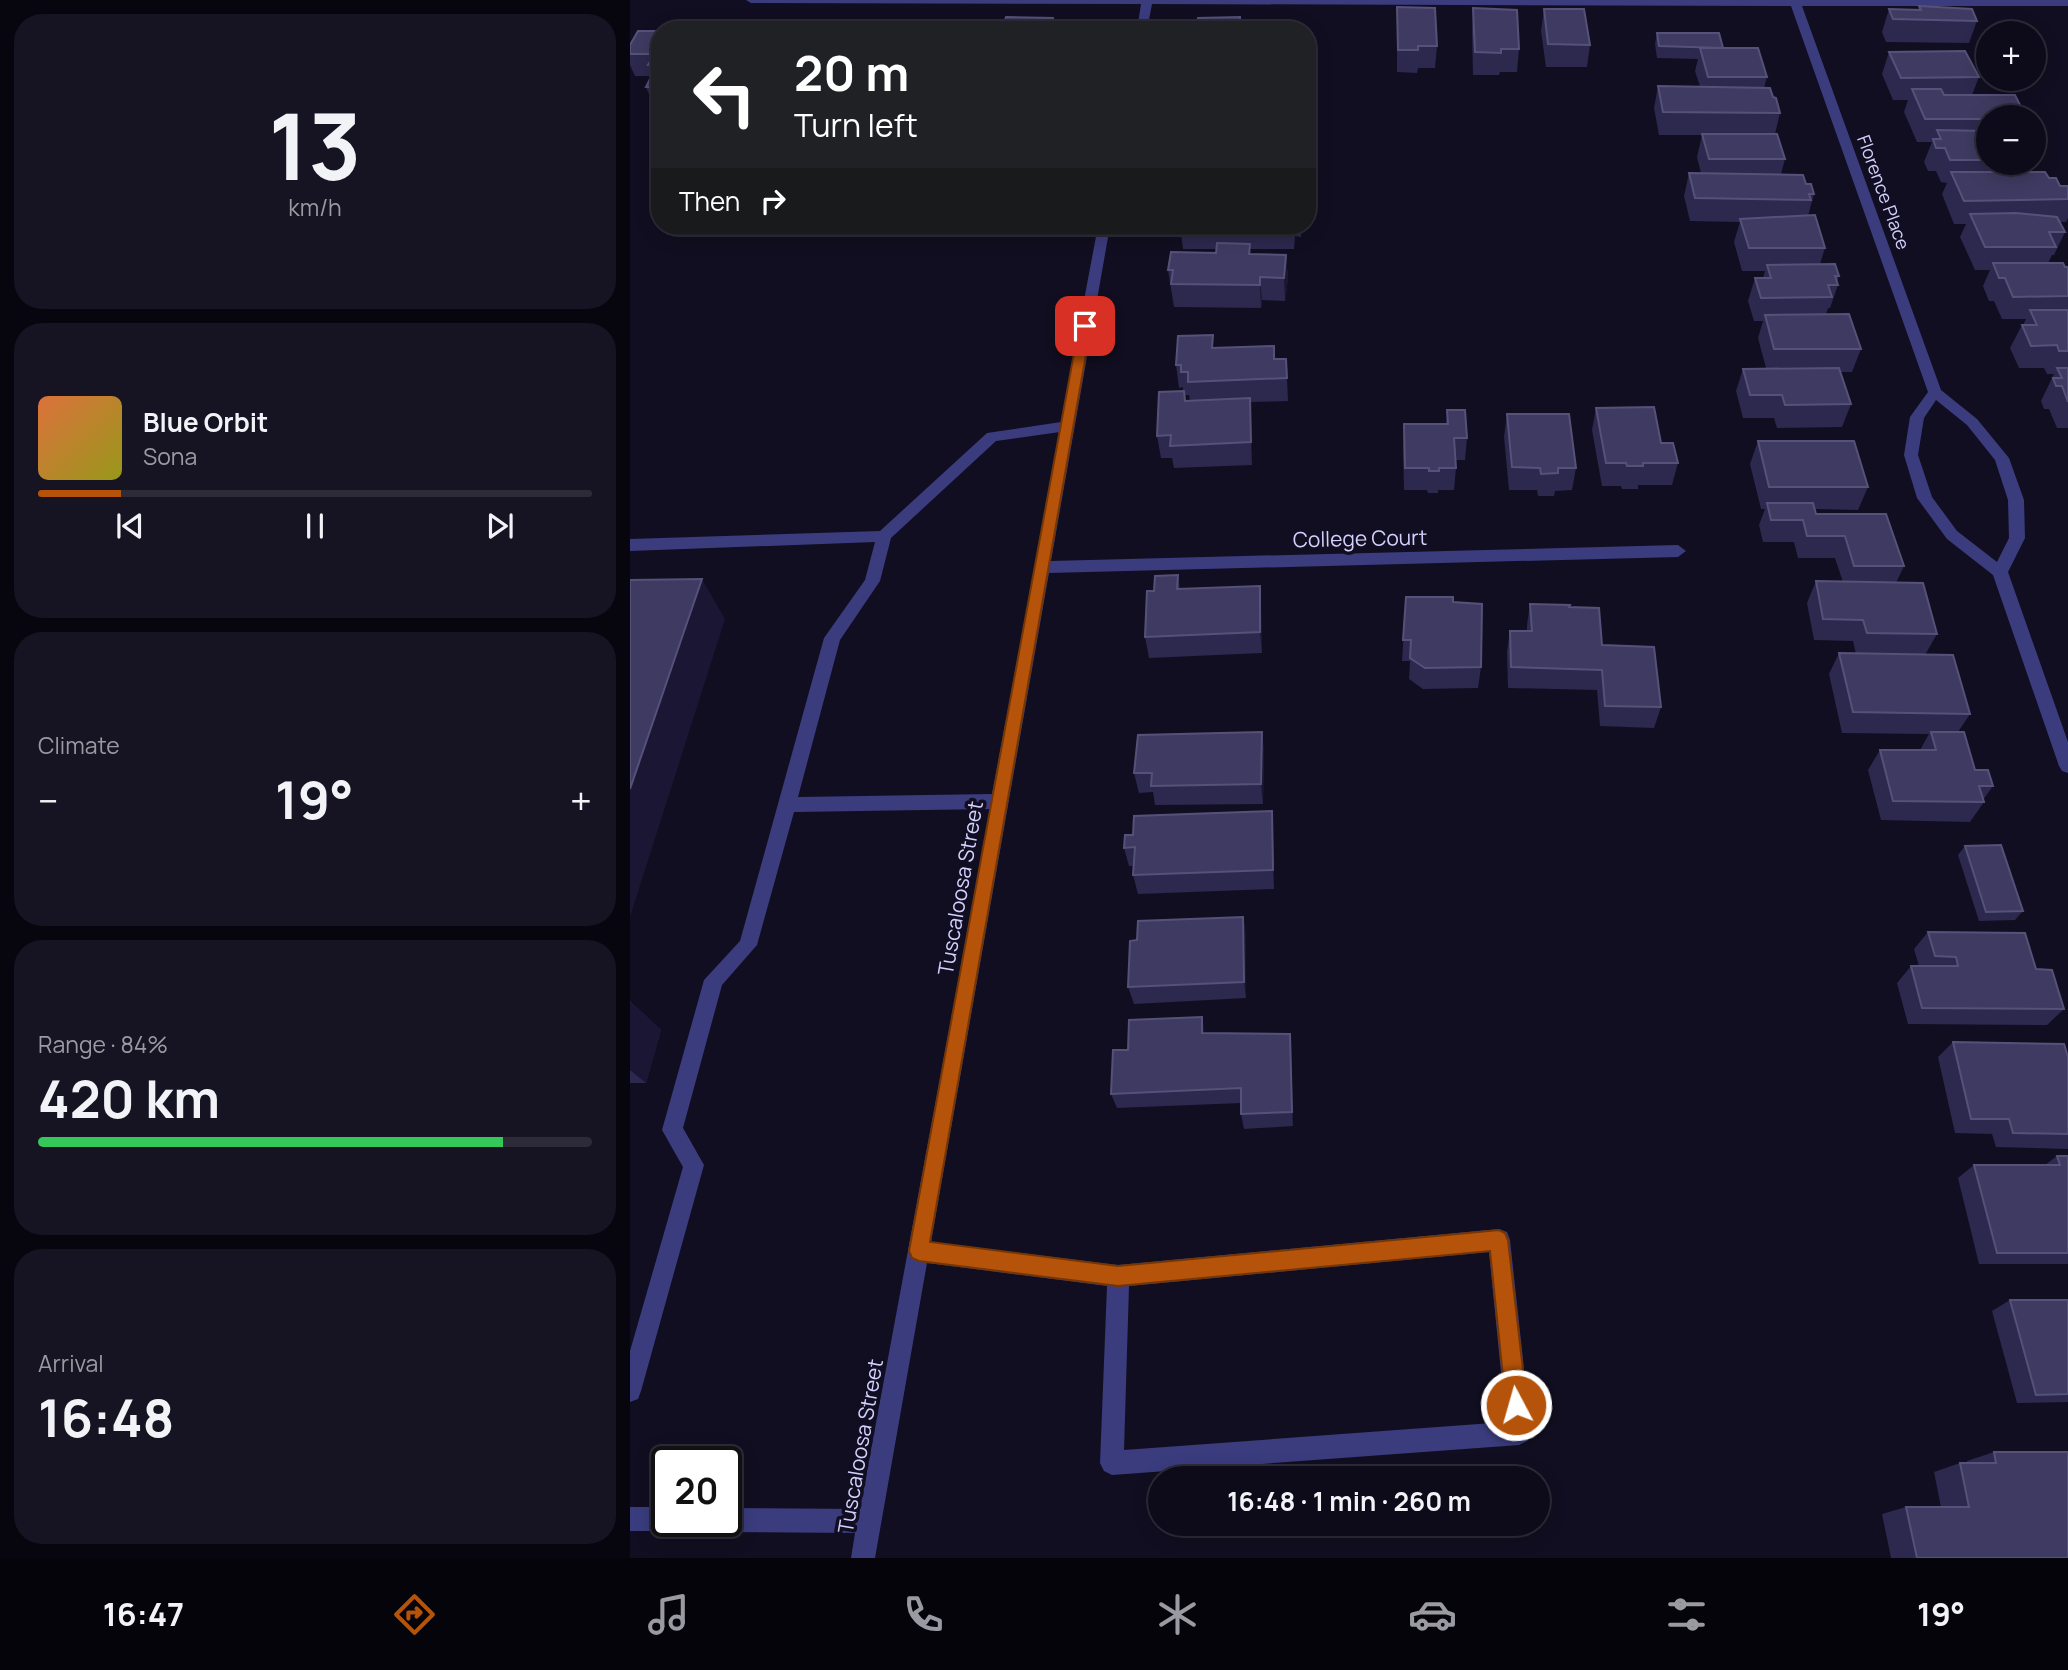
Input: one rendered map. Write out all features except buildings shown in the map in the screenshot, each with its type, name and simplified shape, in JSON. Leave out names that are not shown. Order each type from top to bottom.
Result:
[{"type":"street","points":[[751,0],[2068,3]]},
{"type":"street","points":[[1144,21],[1147,2]]},
{"type":"street","name":"Florence Place","points":[[1796,4],[1935,392]]},
{"type":"street","name":"Tuscaloosa Street","points":[[863,1558],[1102,235]]},
{"type":"street","points":[[2000,572],[2017,538],[2016,500],[2002,458],[1972,422],[1935,392],[1917,417],[1911,455],[1925,498],[1952,535],[2000,572],[2068,765]]},
{"type":"street","points":[[630,1391],[694,1165],[672,1130],[715,980],[748,945],[832,638],[872,581],[884,536],[992,437],[1066,426]]},
{"type":"street","points":[[630,545],[884,536]]},
{"type":"street","name":"College Court","points":[[1043,567],[1678,551]]},
{"type":"street","points":[[787,805],[999,801]]},
{"type":"street","points":[[919,1251],[1118,1276],[1499,1240],[1519,1433],[1112,1463],[1118,1276]]},
{"type":"street","points":[[630,1519],[651,1520]]},
{"type":"street","points":[[742,1520],[870,1521]]},
{"type":"route","points":[[1085,326],[919,1251],[1118,1276],[1499,1240],[1516,1405]]}]
